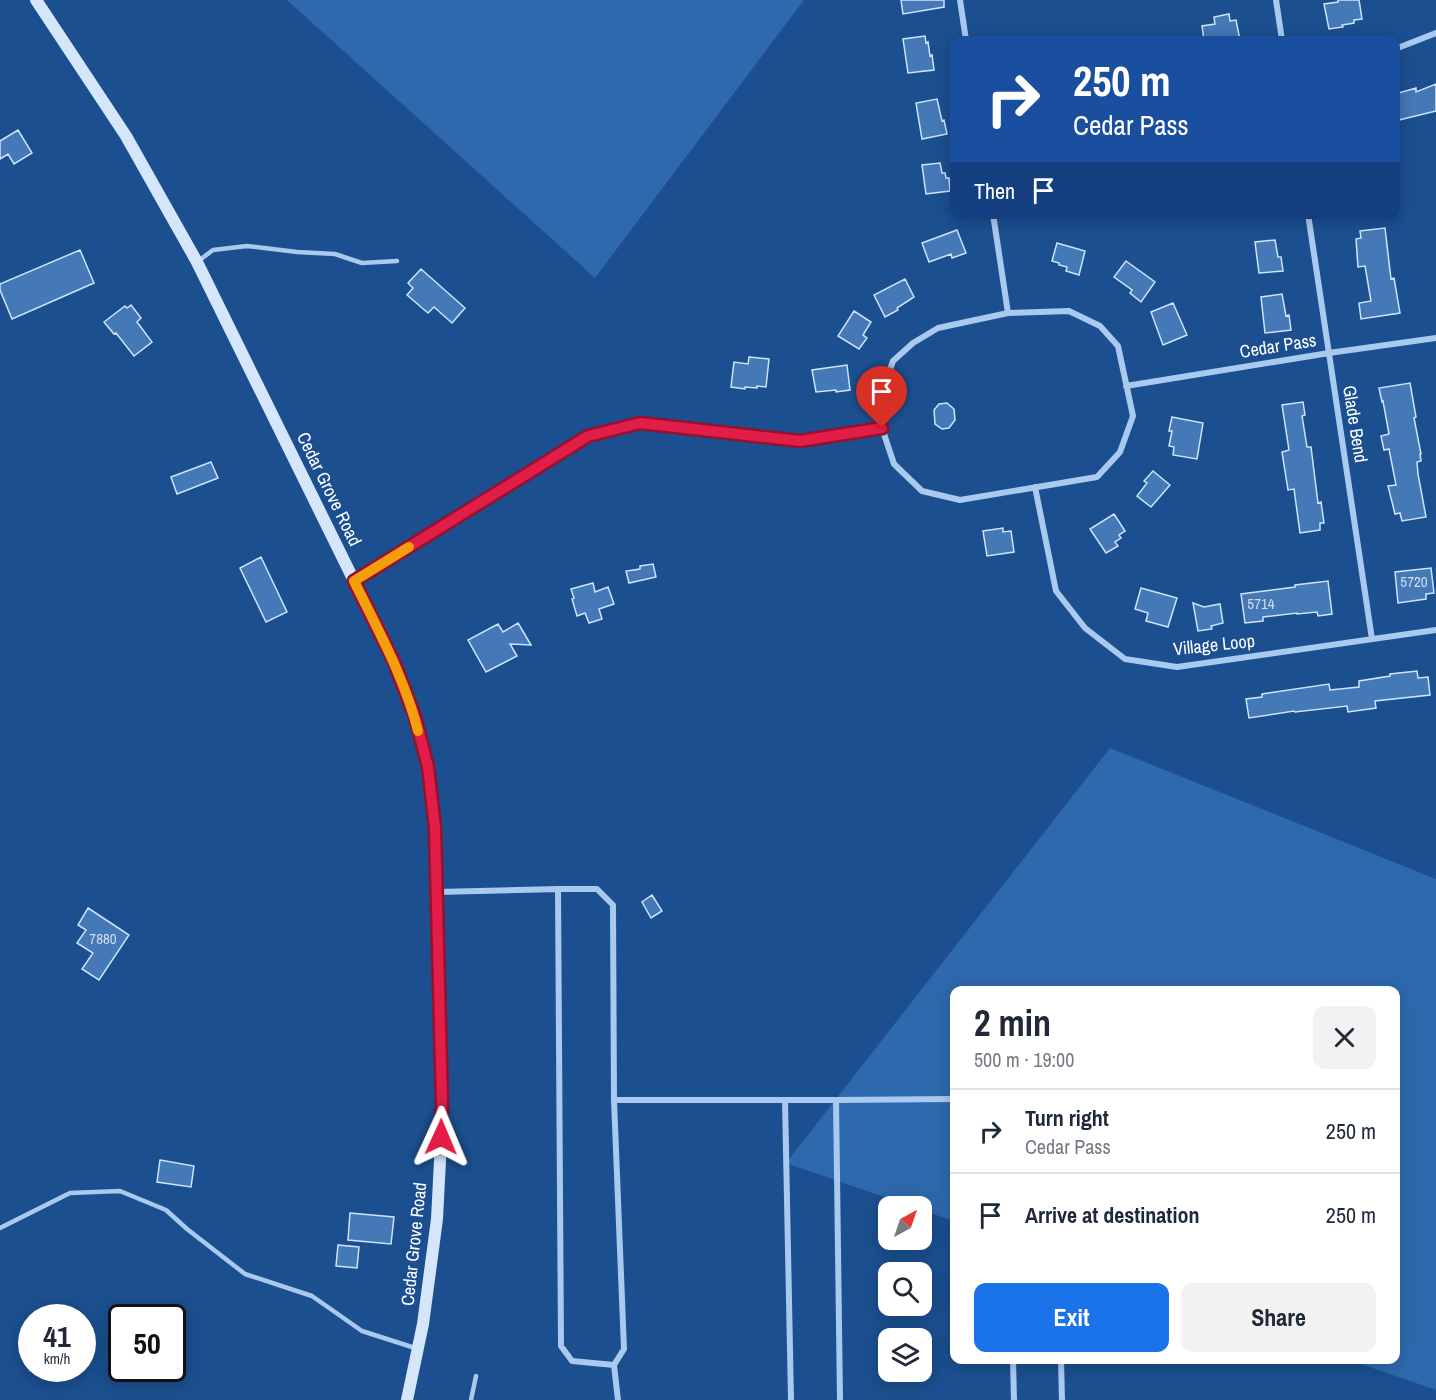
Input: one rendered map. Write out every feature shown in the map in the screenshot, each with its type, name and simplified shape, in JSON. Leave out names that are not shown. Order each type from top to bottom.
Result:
[{"type":"main road","name":"Cedar Grove Road","points":[[36,0],[126,136],[197,262],[394,662],[415,717],[428,767],[435,828],[442,1121],[437,1219],[423,1324],[407,1400]]},
{"type":"street","points":[[960,0],[965,36]]},
{"type":"street","points":[[1276,0],[1281,36]]},
{"type":"street","points":[[1400,46],[1436,33]]},
{"type":"street","points":[[994,219],[1008,313]]},
{"type":"street","name":"Glade Bend","points":[[1309,219],[1372,639]]},
{"type":"street","points":[[1069,311],[1100,326],[1118,346],[1126,386],[1133,416],[1120,452],[1097,477],[1035,488],[960,500],[922,491],[894,464],[882,428],[884,386],[893,361],[913,343],[938,328],[1008,313],[1069,311]]},
{"type":"street","name":"Cedar Pass","points":[[1126,386],[1436,338]]},
{"type":"street","points":[[354,581],[588,436],[640,423],[800,441],[882,428]]},
{"type":"street","name":"Village Loop","points":[[1035,488],[1056,591],[1084,628],[1125,659],[1177,667],[1436,630]]},
{"type":"street","points":[[558,889],[561,1346],[572,1361],[614,1365]]},
{"type":"street","points":[[437,892],[597,889],[613,905],[614,1100],[624,1349],[614,1365],[618,1400]]},
{"type":"street","points":[[614,1100],[950,1099]]},
{"type":"street","points":[[785,1100],[791,1400]]},
{"type":"street","points":[[836,1100],[840,1400]]},
{"type":"street","points":[[1013,1364],[1014,1400]]},
{"type":"street","points":[[1061,1364],[1062,1400]]},
{"type":"lane","points":[[197,262],[213,250],[247,246],[335,254],[362,263],[397,261]]},
{"type":"lane","points":[[0,1228],[70,1193],[120,1191],[166,1210],[246,1274],[312,1296],[362,1331],[418,1349]]},
{"type":"lane","points":[[471,1400],[476,1376]]},
{"type":"shaded area","points":[[287,0],[804,0],[595,278]]},
{"type":"shaded area","points":[[1110,748],[1436,879],[1436,1390],[1361,1364],[1400,1364],[1400,986],[950,986],[950,1220],[932,1214],[932,1196],[881,1196],[786,1163]]},
{"type":"building","points":[[901,0],[944,0],[944,7],[903,14]]},
{"type":"building","points":[[1338,0],[1359,0],[1362,19],[1342,25],[1343,27],[1329,29],[1324,4],[1338,2]]},
{"type":"building","points":[[1229,14],[1230,21],[1236,20],[1239,36],[1203,36],[1202,26],[1215,24],[1214,17]]},
{"type":"building","points":[[925,36],[930,56],[932,55],[934,70],[908,73],[903,39]]},
{"type":"building","points":[[1436,84],[1436,111],[1400,120],[1400,93],[1416,88],[1416,92]]},
{"type":"building","points":[[937,99],[947,134],[922,139],[916,103]]},
{"type":"building","points":[[18,130],[32,153],[14,164],[8,154],[0,159],[0,141]]},
{"type":"building","points":[[940,163],[942,173],[949,178],[950,191],[926,194],[922,165]]},
{"type":"building","points":[[1385,228],[1391,279],[1394,278],[1400,313],[1361,319],[1359,303],[1371,301],[1365,266],[1358,267],[1356,239],[1361,238],[1360,231]]},
{"type":"building","points":[[957,230],[966,253],[952,258],[951,254],[929,262],[922,243]]},
{"type":"building","points":[[1275,240],[1283,271],[1259,273],[1255,242]]},
{"type":"building","points":[[1057,243],[1085,251],[1079,275],[1066,271],[1067,267],[1052,261]]},
{"type":"building","points":[[80,250],[94,283],[12,319],[0,290],[0,284]]},
{"type":"building","points":[[1126,261],[1155,282],[1141,302],[1130,293],[1132,290],[1114,277]]},
{"type":"building","points":[[421,269],[465,308],[452,323],[434,307],[428,313],[407,295],[413,288],[408,283]]},
{"type":"building","points":[[905,279],[914,297],[885,317],[874,295]]},
{"type":"building","points":[[1282,294],[1291,330],[1265,333],[1261,297]]},
{"type":"building","points":[[1173,303],[1187,335],[1163,345],[1151,312]]},
{"type":"building","points":[[131,305],[141,318],[137,322],[152,342],[134,356],[104,322],[125,306],[127,308]]},
{"type":"building","points":[[854,311],[871,322],[863,335],[867,338],[859,349],[838,336]]},
{"type":"building","points":[[749,357],[769,359],[766,387],[745,387],[745,389],[731,387],[734,362],[748,364]]},
{"type":"building","points":[[847,365],[850,390],[816,392],[812,370]]},
{"type":"building","points":[[1410,383],[1421,454],[1421,461],[1417,462],[1418,474],[1426,517],[1402,521],[1400,513],[1395,514],[1388,486],[1396,485],[1389,449],[1384,450],[1381,436],[1389,434],[1379,388]]},
{"type":"building","points":[[1303,402],[1305,415],[1302,416],[1307,447],[1311,447],[1318,503],[1321,502],[1324,523],[1320,523],[1320,530],[1300,533],[1294,489],[1288,490],[1282,452],[1289,450],[1282,405]]},
{"type":"building","points":[[947,403],[954,409],[955,420],[949,428],[942,429],[935,424],[934,410],[939,404]]},
{"type":"building","points":[[1172,417],[1203,423],[1197,459],[1173,455],[1174,447],[1169,446]]},
{"type":"building","points":[[211,462],[218,478],[177,494],[171,477]]},
{"type":"building","points":[[1153,471],[1170,485],[1151,507],[1137,496],[1147,483],[1144,481]]},
{"type":"building","points":[[1114,514],[1125,531],[1115,542],[1118,546],[1106,553],[1090,529]]},
{"type":"building","points":[[1003,528],[1003,532],[1011,531],[1014,552],[987,556],[983,531]]},
{"type":"building","points":[[261,557],[287,612],[266,622],[240,568]]},
{"type":"building","points":[[653,564],[656,577],[629,583],[626,571]]},
{"type":"building","points":[[1431,568],[1434,593],[1426,594],[1426,599],[1398,603],[1395,572]]},
{"type":"building","points":[[1328,581],[1332,614],[1318,616],[1317,612],[1297,613],[1263,617],[1263,621],[1245,623],[1241,594]]},
{"type":"building","points":[[593,583],[595,592],[608,587],[614,604],[599,609],[602,619],[589,623],[585,613],[577,616],[571,589]]},
{"type":"building","points":[[1141,588],[1177,598],[1168,627],[1146,621],[1148,613],[1135,609]]},
{"type":"building","points":[[1193,603],[1204,607],[1220,604],[1223,623],[1211,626],[1212,629],[1198,631]]},
{"type":"building","points":[[518,623],[531,645],[510,644],[517,656],[486,672],[468,640],[498,624],[503,632]]},
{"type":"building","points":[[1417,671],[1418,678],[1428,677],[1430,695],[1375,701],[1376,708],[1348,712],[1347,706],[1249,718],[1246,699],[1262,697],[1262,694],[1329,684],[1330,690],[1359,687],[1359,681]]},
{"type":"building","points":[[652,895],[662,911],[651,918],[642,902]]},
{"type":"building","points":[[88,908],[129,935],[99,980],[82,969],[93,953],[77,943],[86,930],[78,925]]},
{"type":"building","points":[[160,1160],[194,1166],[191,1187],[157,1182]]},
{"type":"building","points":[[350,1213],[394,1217],[391,1244],[348,1240]]},
{"type":"building","points":[[338,1245],[359,1247],[357,1268],[336,1266]]},
{"type":"slow traffic","points":[[409,547],[354,581],[394,662],[418,731]]},
{"type":"route","points":[[441,1137],[435,828],[428,767],[415,717],[394,662],[354,581],[588,436],[640,423],[800,441],[882,428]]}]
